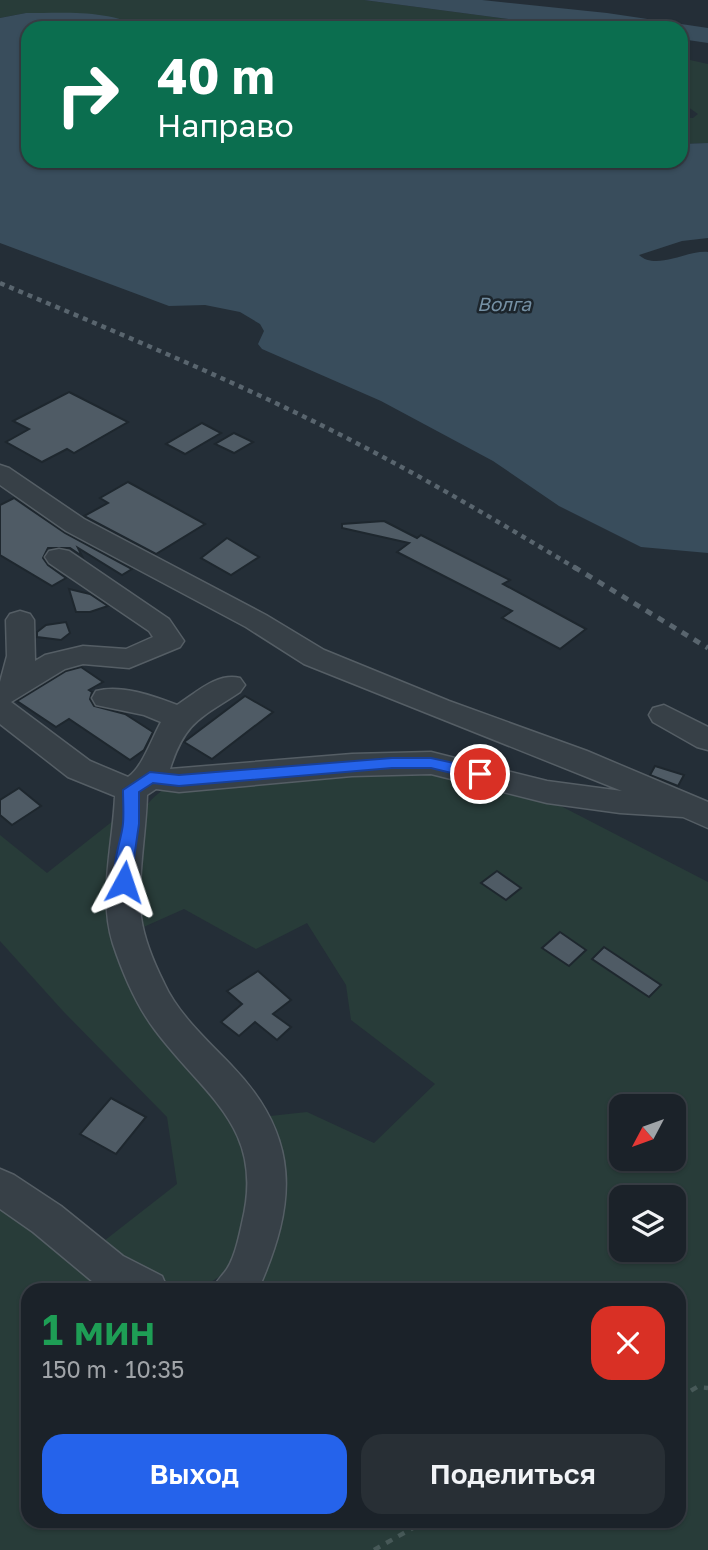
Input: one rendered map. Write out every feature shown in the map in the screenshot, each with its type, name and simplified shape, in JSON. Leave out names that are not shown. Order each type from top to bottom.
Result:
[{"type":"street","points":[[0,472],[75,525],[257,621],[314,657],[438,708],[576,759],[698,811]]},
{"type":"street","points":[[5,697],[55,662],[83,655],[129,659],[170,641],[159,625],[59,557]]},
{"type":"street","points":[[5,697],[22,656],[20,620]]},
{"type":"street","points":[[230,685],[178,718],[141,783],[124,863],[124,920],[150,993],[178,1032],[249,1114],[267,1162],[268,1206],[255,1253],[240,1283]]},
{"type":"street","points":[[5,697],[79,769],[141,783],[352,765],[431,763],[547,792],[698,811]]},
{"type":"street","points":[[107,698],[151,706],[178,718]]},
{"type":"street","points":[[664,715],[708,740]]},
{"type":"street","points":[[0,1187],[47,1219],[108,1269],[134,1283]]},
{"type":"path","points":[[686,1394],[697,1387],[708,1388]]},
{"type":"path","points":[[374,1550],[413,1528]]},
{"type":"green space","points":[[0,0],[364,0],[523,21],[130,21],[26,13],[0,18]]},
{"type":"green space","points":[[688,60],[708,64],[708,143],[688,144],[688,118],[698,114],[688,107]]},
{"type":"green space","points":[[428,769],[555,803],[708,882],[708,1550],[0,1550],[0,1203],[100,1283],[21,1283],[21,1528],[686,1528],[686,1283],[252,1283],[278,1155],[270,1116],[307,1112],[374,1143],[435,1084],[351,1020],[346,985],[307,923],[256,949],[184,909],[139,929],[139,846],[148,804],[164,789]]},
{"type":"green space","points":[[123,813],[115,920],[235,1110],[255,1160],[246,1245],[226,1272],[210,1283],[168,1283],[125,1258],[104,1241],[177,1184],[167,1117],[63,1011],[0,941],[0,835],[47,873]]},
{"type":"water","points":[[364,0],[482,0],[661,21],[523,21]]},
{"type":"water","name":"Волга","points":[[26,13],[70,13],[100,15],[125,21],[21,21],[21,168],[688,168],[688,144],[708,143],[708,238],[682,241],[639,255],[654,261],[663,261],[708,252],[708,553],[641,547],[559,506],[493,461],[381,401],[262,349],[258,344],[264,331],[260,324],[240,312],[205,305],[169,306],[0,243],[0,18]]},
{"type":"water","points":[[688,25],[708,28],[708,43],[688,40]]},
{"type":"building","points":[[69,392],[128,422],[74,453],[67,449],[42,462],[6,442],[29,429],[13,421]]},
{"type":"building","points":[[202,423],[221,433],[185,454],[166,444]]},
{"type":"building","points":[[234,433],[253,442],[234,453],[215,444]]},
{"type":"building","points":[[128,482],[205,524],[156,554],[84,516],[108,503],[100,498]]},
{"type":"building","points":[[14,498],[65,533],[132,569],[122,575],[78,548],[82,556],[70,548],[48,548],[43,558],[66,578],[52,586],[0,555],[0,505]]},
{"type":"building","points":[[384,521],[417,538],[421,535],[510,580],[503,584],[586,629],[560,649],[502,618],[512,611],[397,552],[409,543],[342,528],[342,524]]},
{"type":"building","points":[[227,538],[259,557],[231,575],[201,558]]},
{"type":"building","points":[[69,589],[90,594],[108,606],[90,612],[76,612]]},
{"type":"building","points":[[66,622],[70,633],[61,640],[37,637],[37,632],[46,625]]},
{"type":"building","points":[[81,667],[103,682],[89,690],[92,692],[90,699],[94,706],[125,714],[153,732],[144,750],[130,760],[69,719],[56,727],[17,701],[66,671]]},
{"type":"building","points":[[245,696],[273,712],[212,759],[184,742]]},
{"type":"building","points":[[655,766],[684,775],[678,786],[650,775]]},
{"type":"building","points":[[19,788],[41,806],[12,825],[0,815],[0,800]]},
{"type":"building","points":[[497,871],[521,888],[506,900],[481,883]]},
{"type":"building","points":[[560,932],[586,950],[569,966],[542,948]]},
{"type":"building","points":[[604,947],[661,985],[649,997],[592,959]]},
{"type":"building","points":[[258,971],[291,1000],[273,1014],[291,1027],[277,1040],[255,1022],[239,1036],[221,1022],[242,1004],[227,991]]},
{"type":"building","points":[[111,1098],[146,1117],[116,1154],[80,1134]]},
{"type":"railway","points":[[0,283],[184,361],[319,424],[445,491],[577,569]]},
{"type":"railway","points":[[574,567],[708,648]]},
{"type":"route","points":[[124,882],[124,863],[131,824],[131,790],[150,777],[179,780],[392,763],[431,763],[480,774]]}]
